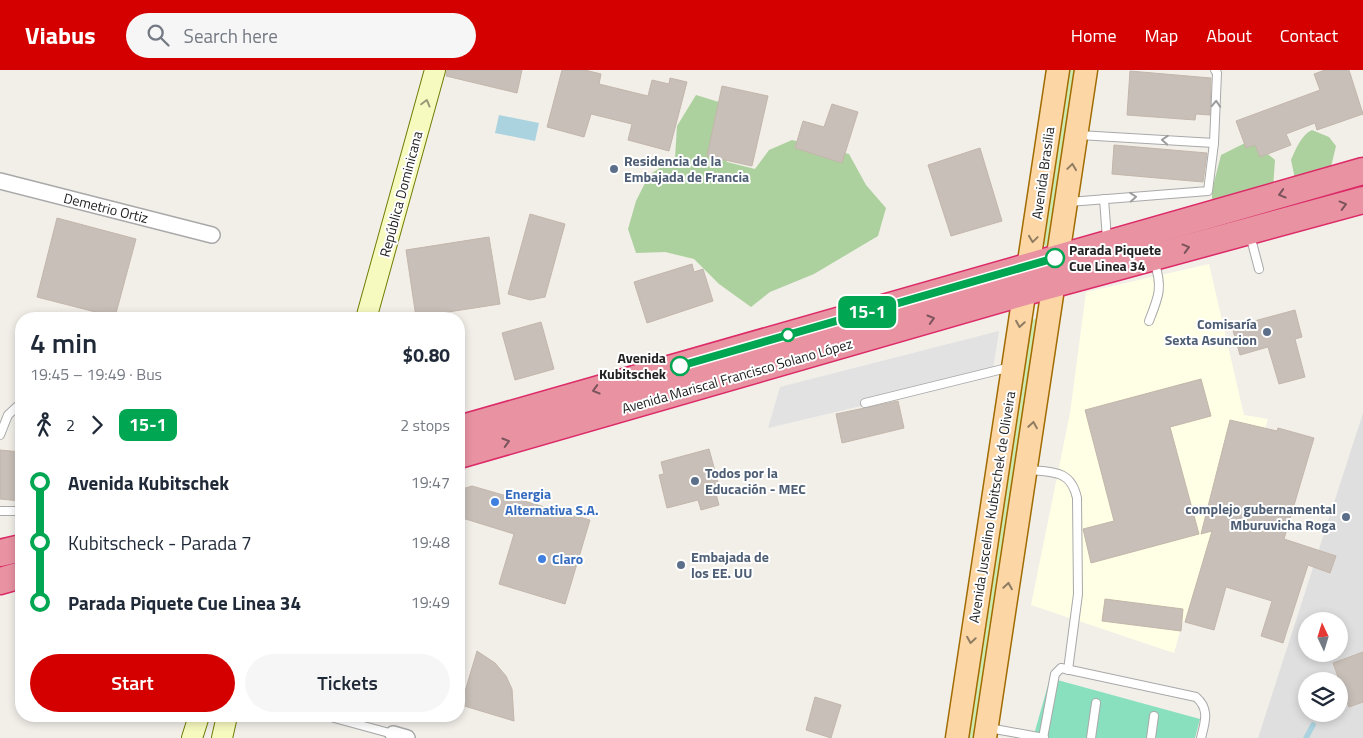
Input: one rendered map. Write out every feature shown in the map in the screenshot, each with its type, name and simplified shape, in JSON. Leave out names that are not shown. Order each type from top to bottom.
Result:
[{"type":"highway","name":"Avenida Mariscal Francisco Solano López","points":[[1057,269],[1108,243],[1205,208],[1363,172]]},
{"type":"highway","name":"Avenida Mariscal Francisco Solano López","points":[[465,454],[1057,269],[1153,257],[1363,200]]},
{"type":"highway","name":"Avenida Mariscal Francisco Solano López","points":[[465,427],[1027,278]]},
{"type":"highway","points":[[0,554],[15,550]]},
{"type":"highway","points":[[0,581],[15,577]]},
{"type":"main road","name":"Avenida Brasilia","points":[[1027,278],[1058,70]]},
{"type":"main road","name":"Avenida Brasilia","points":[[1057,269],[1086,70]]},
{"type":"main road","name":"Avenida Juscelino Kubitschek de Oliveira","points":[[985,733],[1057,269]]},
{"type":"main road","name":"Avenida Juscelino Kubitschek de Oliveira","points":[[957,738],[1027,278]]},
{"type":"main road","points":[[975,616],[1003,621]]},
{"type":"street","name":"República Dominicana","points":[[368,312],[435,70]]},
{"type":"street","name":"Demetrio Ortiz","points":[[0,181],[212,235]]},
{"type":"street","points":[[192,738],[196,722]]},
{"type":"street","points":[[222,738],[226,722]]},
{"type":"lane","points":[[1205,208],[1214,143],[1217,73],[1215,70]]},
{"type":"lane","points":[[1077,135],[1214,143]]},
{"type":"lane","points":[[1067,202],[1208,191]]},
{"type":"lane","points":[[1104,199],[1108,243]]},
{"type":"lane","points":[[1249,231],[1259,269]]},
{"type":"lane","points":[[1150,321],[1160,292],[1160,280],[1153,257]]},
{"type":"lane","points":[[865,403],[1013,366]]},
{"type":"lane","points":[[0,435],[8,415],[15,409]]},
{"type":"lane","points":[[1026,470],[1050,472],[1069,478],[1075,492],[1078,594],[1068,670]]},
{"type":"lane","points":[[0,510],[15,511]]},
{"type":"lane","points":[[985,733],[1044,738],[1055,674],[1061,668],[1196,697],[1205,708],[1206,718],[1201,738]]},
{"type":"lane","points":[[1091,738],[1096,703]]},
{"type":"lane","points":[[1151,738],[1154,716]]},
{"type":"lane","points":[[349,722],[400,736]]},
{"type":"shaded area","points":[[1209,264],[1244,415],[1268,419],[1210,627],[1183,621],[1174,653],[1031,605],[1070,413],[1086,292]]},
{"type":"shaded area","points":[[999,331],[992,375],[768,428],[780,387]]},
{"type":"shaded area","name":"complejo gubernamental Mburuvicha Roga","points":[[1363,413],[1363,738],[1258,738],[1298,614],[1298,662],[1348,662],[1348,612],[1299,612]]},
{"type":"green space","points":[[1069,70],[1076,70],[1050,246],[1046,247],[1044,244]]},
{"type":"green space","points":[[696,95],[732,106],[711,138],[727,162],[755,169],[769,150],[792,140],[849,154],[866,185],[886,208],[878,236],[814,274],[770,292],[751,307],[719,284],[694,259],[665,252],[636,253],[628,229],[636,201],[649,175],[675,158],[677,126]]},
{"type":"green space","points":[[1312,130],[1329,137],[1336,146],[1330,171],[1293,186],[1294,174],[1291,160],[1302,139]]},
{"type":"green space","points":[[1251,140],[1275,160],[1273,189],[1221,206],[1212,199],[1212,190],[1221,155]]},
{"type":"green space","points":[[1039,319],[976,738],[966,738],[1032,320]]},
{"type":"green space","points":[[1050,678],[1200,719],[1195,738],[1033,738]]},
{"type":"water","points":[[499,115],[539,123],[535,141],[495,133]]},
{"type":"building","points":[[447,70],[522,70],[517,93],[446,76]]},
{"type":"building","points":[[562,70],[585,70],[601,74],[599,84],[648,96],[652,80],[669,84],[670,78],[687,82],[669,151],[628,140],[632,124],[591,114],[584,137],[547,127]]},
{"type":"building","points":[[1325,70],[1349,70],[1363,114],[1317,130],[1315,123],[1286,134],[1291,145],[1260,157],[1255,145],[1246,148],[1236,121],[1320,90],[1314,74]]},
{"type":"building","points":[[1130,71],[1211,78],[1210,115],[1196,114],[1195,120],[1127,115]]},
{"type":"building","points":[[722,86],[768,96],[752,166],[707,156]]},
{"type":"building","points":[[832,104],[858,112],[842,163],[795,148],[803,121],[824,127]]},
{"type":"building","points":[[1114,145],[1207,153],[1203,182],[1112,174]]},
{"type":"building","points":[[980,148],[1002,221],[951,236],[928,165]]},
{"type":"building","points":[[530,214],[565,224],[545,297],[530,300],[508,294]]},
{"type":"building","points":[[57,218],[136,239],[116,312],[96,312],[37,297]]},
{"type":"building","points":[[489,237],[500,304],[448,312],[415,312],[406,250]]},
{"type":"building","points":[[692,264],[694,272],[703,269],[713,301],[647,323],[634,282]]},
{"type":"building","points":[[1295,310],[1302,337],[1295,339],[1305,377],[1279,384],[1268,347],[1240,355],[1232,327]]},
{"type":"building","points":[[541,322],[554,369],[515,380],[502,333]]},
{"type":"building","points":[[1201,379],[1211,416],[1170,427],[1199,534],[1091,563],[1083,529],[1114,521],[1085,410]]},
{"type":"building","points":[[898,401],[904,428],[842,443],[836,414]]},
{"type":"building","points":[[1230,420],[1277,431],[1278,428],[1314,438],[1284,539],[1336,556],[1330,573],[1308,565],[1283,643],[1261,636],[1272,601],[1226,587],[1214,630],[1185,622],[1212,531],[1201,534]]},
{"type":"building","points":[[709,449],[721,493],[716,494],[719,505],[701,510],[698,500],[667,508],[659,475],[664,474],[661,462]]},
{"type":"building","points":[[0,450],[15,451],[15,500],[0,499]]},
{"type":"building","name":"Claro","points":[[472,486],[590,520],[565,604],[499,584],[514,534],[465,519],[465,488]]},
{"type":"building","points":[[1105,599],[1183,609],[1181,631],[1102,621]]},
{"type":"building","points":[[477,651],[495,663],[506,676],[512,689],[514,721],[465,706],[465,692]]},
{"type":"building","points":[[1363,652],[1363,702],[1349,707],[1348,672],[1336,672],[1333,663],[1348,662],[1348,658]]},
{"type":"building","points":[[815,697],[841,705],[831,738],[806,730]]},
{"type":"waterway","points":[[1306,738],[1313,725]]},
{"type":"bus line","name":"15-1","points":[[680,366],[1055,258]]},
{"type":"place","name":"Residencia de la Embajada de Francia","points":[[614,169]]},
{"type":"place","name":"Parada Piquete Cue Linea 34","points":[[1055,258]]},
{"type":"place","name":"Comisaría Sexta Asuncion","points":[[1267,332]]},
{"type":"place","name":"Avenida Kubitschek","points":[[680,366]]},
{"type":"place","name":"Todos por la Educación - MEC","points":[[695,481]]},
{"type":"place","name":"Energia Alternativa S.A.","points":[[495,502]]},
{"type":"place","name":"complejo gubernamental Mburuvicha Roga","points":[[1346,517]]},
{"type":"place","name":"Claro","points":[[542,559]]},
{"type":"place","name":"Embajada de los EE. UU","points":[[681,565]]}]
